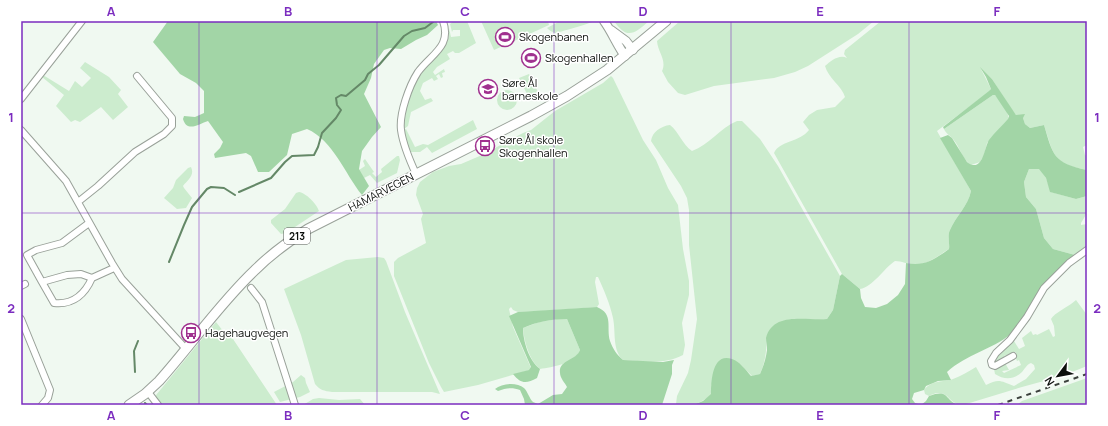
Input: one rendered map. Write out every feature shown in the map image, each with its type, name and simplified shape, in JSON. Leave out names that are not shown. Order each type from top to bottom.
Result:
[{"type":"main road","points":[[604,21],[611,30],[619,48],[625,56]]},
{"type":"main road","name":"HAMARVEGEN","points":[[130,405],[148,392],[159,381],[241,284],[281,248],[308,229],[531,116],[566,96],[607,70],[633,50],[666,21]]},
{"type":"main road","points":[[611,30],[626,41],[633,50]]},
{"type":"street","points":[[21,99],[82,21]]},
{"type":"street","points":[[416,174],[402,137],[402,117],[415,77],[444,42],[445,27],[443,21]]},
{"type":"street","points":[[78,202],[136,152],[170,129],[173,122],[172,118],[136,76]]},
{"type":"street","points":[[21,130],[66,181],[114,268],[134,294],[186,349]]},
{"type":"street","points":[[89,223],[62,242],[36,250],[27,255],[54,303],[70,302],[86,290],[92,278],[114,268]]},
{"type":"street","points":[[1013,356],[995,366],[992,365],[991,361],[996,353],[1010,340],[1027,317],[1044,288],[1069,263],[1087,250]]},
{"type":"street","points":[[42,282],[67,275],[80,274],[92,278]]},
{"type":"street","points":[[252,288],[262,302],[295,405]]},
{"type":"street","points":[[21,319],[50,390],[48,398],[42,405]]},
{"type":"street","points":[[148,392],[158,405]]},
{"type":"green space","points":[[168,21],[436,21],[438,25],[427,35],[401,49],[390,48],[384,50],[374,64],[371,78],[364,94],[381,127],[362,151],[359,169],[369,186],[362,195],[331,149],[316,134],[307,129],[292,134],[287,155],[269,172],[258,172],[251,156],[246,153],[215,158],[214,154],[223,142],[208,121],[190,127],[187,126],[183,119],[184,116],[195,117],[204,113],[204,91],[196,83],[180,74],[153,42]]},
{"type":"green space","points":[[454,21],[467,21],[476,43],[459,53],[455,53],[453,51],[447,54],[450,59],[437,67],[433,72],[435,75],[444,69],[445,72],[442,73],[443,77],[441,78],[439,74],[436,76],[438,79],[434,81],[432,78],[423,83],[420,91],[425,100],[431,98],[433,101],[411,112],[408,126],[404,129],[408,103],[418,78],[443,49],[449,36],[449,28],[451,37],[460,36],[460,30],[453,30],[452,32],[450,24]]},
{"type":"green space","name":"Skogenbanen","points":[[481,21],[548,21],[549,25],[494,50]]},
{"type":"green space","points":[[560,21],[594,21],[555,33],[547,28]]},
{"type":"green space","points":[[614,21],[649,21],[635,32],[627,33],[623,31]]},
{"type":"green space","points":[[680,21],[874,21],[858,34],[808,66],[795,72],[774,78],[714,86],[685,95],[678,93],[668,82],[662,71],[663,60],[657,41]]},
{"type":"green space","points":[[881,21],[1087,21],[1087,145],[1083,147],[1085,155],[1087,156],[1087,170],[1067,165],[1056,157],[1044,125],[1030,128],[1025,124],[1023,118],[1016,115],[1012,110],[992,79],[981,69],[991,89],[989,92],[937,131],[971,191],[965,206],[950,230],[949,249],[932,260],[919,265],[895,261],[869,285],[860,289],[842,274],[774,153],[780,146],[800,137],[809,130],[803,122],[809,115],[817,110],[835,107],[845,97],[825,66],[838,57],[847,58],[844,54],[845,50]]},
{"type":"green space","points":[[85,62],[109,77],[121,90],[118,94],[128,107],[113,120],[101,107],[80,122],[75,120],[71,122],[56,106],[64,95],[42,77],[43,75],[69,91],[75,81],[82,87],[91,78],[80,68]]},
{"type":"green space","points":[[980,67],[992,79],[1016,115],[1025,114],[1023,118],[1025,124],[1030,128],[1044,125],[1053,151],[1061,161],[1087,170],[1087,196],[1076,199],[1050,192],[1046,178],[1039,169],[1029,169],[1024,182],[1026,197],[1036,209],[1044,238],[1053,249],[1075,255],[1033,304],[1017,328],[1011,334],[971,356],[947,372],[951,380],[938,381],[926,386],[924,390],[914,393],[912,399],[915,403],[921,405],[693,405],[703,401],[711,394],[712,376],[714,369],[720,360],[725,358],[735,360],[743,366],[751,376],[760,374],[767,353],[766,338],[770,330],[776,324],[792,319],[827,319],[833,310],[840,276],[842,274],[860,289],[861,298],[865,307],[876,308],[887,304],[898,295],[905,284],[906,263],[924,263],[934,259],[949,249],[950,230],[965,206],[971,191],[940,138],[948,135],[952,138],[967,162],[972,165],[976,165],[980,162],[989,140],[1009,116],[995,95],[993,95],[944,129],[943,127],[991,89]]},
{"type":"green space","points":[[529,74],[538,92],[528,96],[519,78]]},
{"type":"green space","points":[[611,76],[643,140],[656,160],[668,188],[678,205],[683,249],[689,281],[689,295],[682,323],[685,345],[683,355],[661,361],[623,360],[617,351],[613,318],[605,292],[598,277],[596,277],[595,282],[599,304],[597,307],[518,312],[513,310],[511,307],[509,309],[513,327],[531,368],[530,370],[478,385],[444,392],[429,363],[394,276],[394,262],[398,258],[426,243],[421,219],[423,214],[416,195],[420,182],[433,172],[449,166],[461,164],[482,155],[531,130],[555,111],[603,83]]},
{"type":"green space","points":[[507,90],[514,93],[517,100],[514,107],[507,110],[500,107],[497,100],[500,93]]},
{"type":"green space","points":[[995,95],[1004,106],[1008,113],[1008,120],[987,143],[984,156],[980,162],[971,165],[965,160],[955,142],[944,129]]},
{"type":"green space","points":[[473,120],[477,129],[432,153],[427,147],[420,152],[411,152],[407,143],[404,130],[406,129],[415,147],[423,144],[428,145]]},
{"type":"green space","points":[[737,121],[742,121],[760,139],[778,166],[840,276],[833,310],[827,319],[806,319],[766,339],[765,357],[760,374],[752,376],[740,364],[711,385],[712,394],[708,397],[690,406],[681,406],[676,404],[677,396],[688,373],[697,319],[689,245],[689,210],[687,198],[681,186],[651,141],[653,135],[658,130],[670,125],[692,151],[704,145],[725,128]]},
{"type":"green space","points":[[399,156],[400,160],[397,173],[377,183],[370,175],[364,178],[359,170],[365,166],[363,161],[365,159],[374,172],[372,173],[376,177],[382,172],[381,169]]},
{"type":"green space","points":[[191,167],[192,175],[183,186],[192,198],[186,208],[177,209],[164,198],[173,188],[176,180],[188,168]]},
{"type":"green space","points":[[1039,168],[1046,178],[1051,192],[1076,199],[1087,196],[1087,213],[1081,225],[1087,224],[1087,248],[1075,255],[1053,249],[1044,238],[1036,209],[1026,197],[1024,182],[1029,169]]},
{"type":"green space","points":[[299,192],[305,194],[311,199],[319,211],[286,233],[281,234],[271,223],[271,220],[285,209],[296,193]]},
{"type":"green space","points":[[378,257],[384,258],[386,261],[405,312],[440,394],[432,392],[332,392],[322,390],[315,384],[301,335],[284,289],[346,260]]},
{"type":"green space","points":[[1076,300],[1087,315],[1087,366],[1062,376],[963,405],[955,403],[942,393],[936,393],[929,396],[925,394],[924,390],[931,384],[953,379],[976,367],[986,385],[1000,381],[1014,386],[1026,379],[1035,369],[1034,365],[1031,363],[1016,377],[1005,378],[995,374],[994,369],[1005,363],[1009,370],[1002,371],[1004,373],[1021,365],[1019,360],[1017,361],[1014,354],[1016,354],[1016,352],[1004,356],[998,365],[993,362],[994,358],[1014,341],[1019,349],[1025,346],[1022,338],[1031,331],[1033,335],[1037,335],[1049,329],[1053,337],[1055,336],[1054,326],[1051,319],[1055,314]]},
{"type":"green space","points":[[597,307],[606,313],[608,317],[609,336],[612,347],[623,360],[663,362],[674,360],[672,365],[672,374],[662,405],[525,405],[520,390],[509,388],[498,391],[495,389],[505,384],[521,386],[527,391],[530,399],[538,404],[553,395],[562,394],[567,387],[561,377],[560,369],[564,363],[578,354],[580,350],[567,319],[544,321],[523,328],[527,350],[533,361],[540,369],[537,378],[527,382],[521,381],[513,374],[529,370],[531,367],[509,316],[518,312]]},
{"type":"green space","points":[[567,319],[580,350],[573,359],[568,362],[557,366],[540,369],[530,356],[523,328],[539,322]]},
{"type":"green space","points":[[216,322],[227,336],[233,339],[277,405],[151,405],[152,400]]},
{"type":"green space","points":[[301,375],[305,378],[310,392],[300,397],[280,402],[274,392],[293,382]]},
{"type":"green space","points":[[1087,378],[1087,405],[1017,405],[1022,401]]},
{"type":"green space","points":[[940,393],[944,394],[951,401],[959,405],[921,405],[929,396]]},
{"type":"green space","points":[[319,398],[339,400],[360,399],[365,405],[303,405],[313,399]]},
{"type":"waterway","points":[[239,192],[271,178],[292,156],[314,155],[322,133],[336,118],[341,110],[337,105],[336,98],[341,95],[346,96],[365,80],[368,74],[379,65],[404,36],[412,31],[425,28],[433,22]]},
{"type":"waterway","points":[[169,262],[192,207],[207,189],[211,187],[224,188],[235,195]]},
{"type":"waterway","points":[[135,372],[134,351],[138,341]]},
{"type":"railway","points":[[998,405],[1087,374]]},
{"type":"place","name":"Skogenbanen","points":[[505,37]]},
{"type":"place","name":"Skogenhallen","points":[[531,58]]},
{"type":"place","name":"Søre Ål barneskole","points":[[488,89]]},
{"type":"place","name":"Søre Ål skole Skogenhallen","points":[[485,146]]},
{"type":"place","name":"Hagehaugvegen","points":[[191,333]]}]
